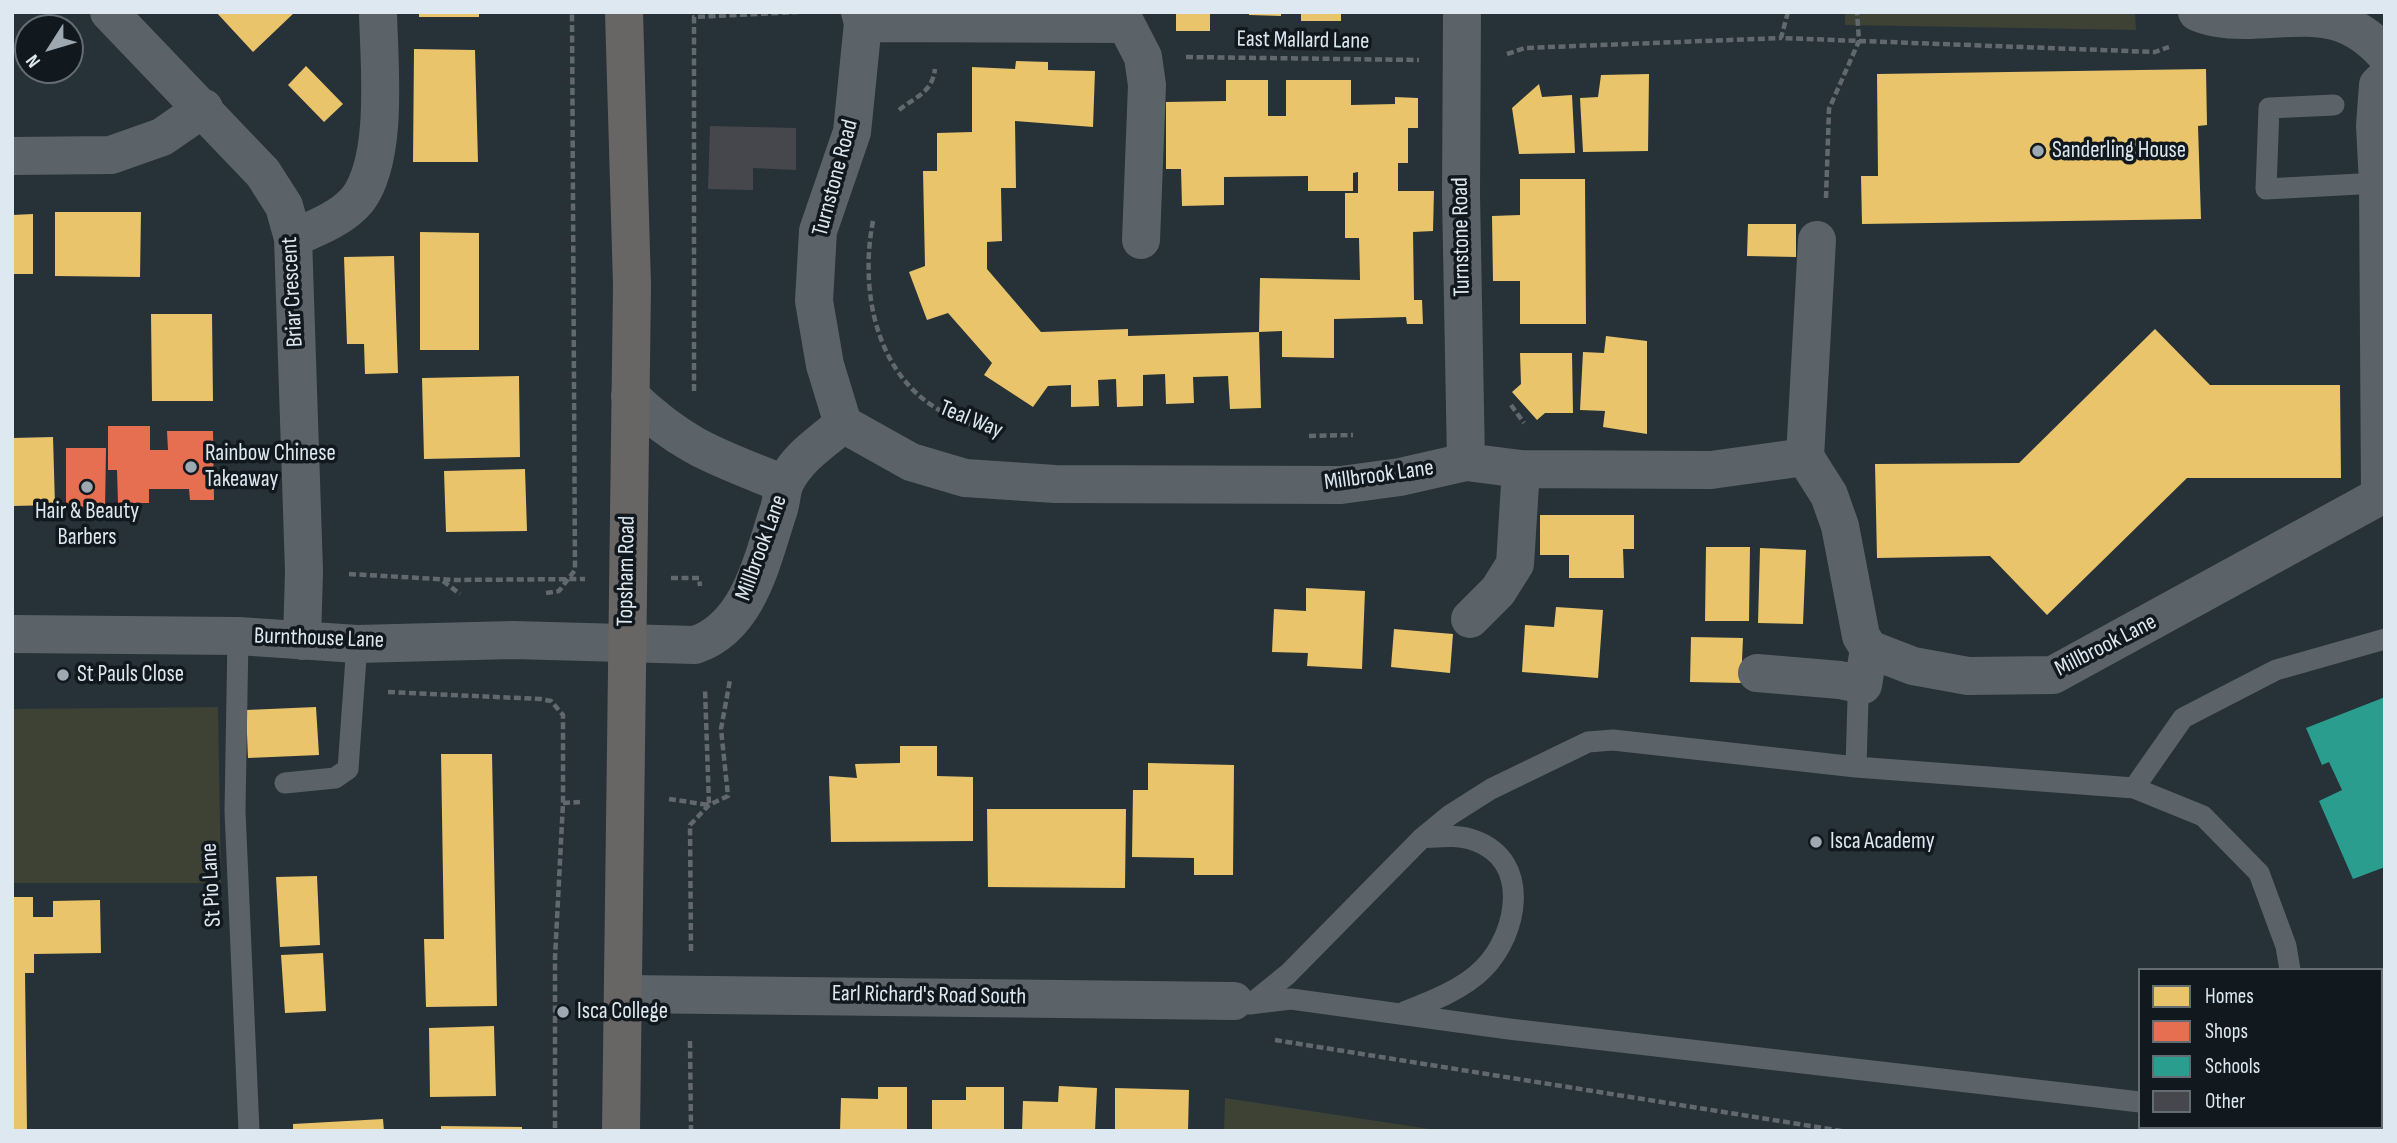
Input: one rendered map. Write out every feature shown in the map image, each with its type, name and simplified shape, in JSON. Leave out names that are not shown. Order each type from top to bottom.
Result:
[{"type":"main road","name":"Topsham Road","points":[[621,1131],[625,994],[626,645],[632,285],[624,12]]},
{"type":"street","name":"Briar Crescent","points":[[109,12],[204,108],[263,173],[284,206],[293,238],[304,571],[302,641]]},
{"type":"street","points":[[293,238],[325,224],[358,200],[372,167],[380,120],[378,12]]},
{"type":"street","name":"Turnstone Road","points":[[1462,12],[1463,366],[1467,398],[1466,462]]},
{"type":"street","points":[[2197,12],[2206,17],[2237,20],[2339,19],[2367,34],[2385,54]]},
{"type":"street","points":[[862,18],[1135,31],[1147,85],[1140,240]]},
{"type":"street","name":"Turnstone Road","points":[[843,424],[825,366],[814,301],[818,230],[852,132],[862,18]]},
{"type":"street","points":[[2382,496],[2375,126],[2378,85],[2385,78]]},
{"type":"street","points":[[12,156],[111,155],[162,137],[204,108]]},
{"type":"street","points":[[1817,240],[1805,457],[1829,495],[1840,526],[1866,667]]},
{"type":"street","name":"Millbrook Lane","points":[[630,396],[660,425],[699,451],[784,484]]},
{"type":"street","name":"Millbrook Lane","points":[[626,645],[695,645],[713,639],[743,605],[751,590],[779,510],[784,484],[798,461],[843,424],[911,462],[965,478],[1055,484],[1341,485],[1400,477],[1466,462],[1521,469],[1711,470],[1805,457]]},
{"type":"street","points":[[1470,619],[1498,591],[1515,564],[1521,469]]},
{"type":"street","name":"Millbrook Lane","points":[[1757,673],[1840,680],[1866,667],[1913,666],[1968,676],[2053,676],[2382,496]]},
{"type":"street","name":"Burnthouse Lane","points":[[12,634],[238,636],[357,644],[513,640],[626,645]]},
{"type":"street","name":"Earl Richard's Road South","points":[[625,994],[1242,1002]]},
{"type":"lane","points":[[2334,104],[2269,108],[2266,189],[2378,183]]},
{"type":"lane","name":"St Pio Lane","points":[[238,636],[235,811],[249,1131]]},
{"type":"lane","points":[[2134,788],[2183,718],[2276,670],[2385,639]]},
{"type":"lane","points":[[285,783],[335,778],[348,769],[357,644]]},
{"type":"lane","points":[[1856,767],[1858,699],[1866,667]]},
{"type":"lane","points":[[1242,1002],[1287,974],[1422,838],[1450,815],[1492,789],[1588,742],[1613,740],[1856,767],[2134,788],[2203,816],[2259,873],[2286,946],[2290,968]]},
{"type":"lane","points":[[1400,1014],[1432,1002],[1484,969],[1511,924],[1515,887],[1507,864],[1476,841],[1453,836],[1422,838]]},
{"type":"lane","points":[[1242,1002],[1291,999],[2138,1102]]},
{"type":"path","points":[[542,593],[559,591],[575,570],[572,12]]},
{"type":"path","points":[[698,402],[694,389],[694,17],[798,12]]},
{"type":"path","points":[[1781,38],[1788,12]]},
{"type":"path","points":[[1817,240],[1825,223],[1829,109],[1859,41],[1857,12]]},
{"type":"path","name":"East Mallard Lane","points":[[1135,31],[1482,62],[1525,48],[1781,38],[2155,52],[2171,47]]},
{"type":"path","points":[[891,117],[923,95],[932,85],[935,60]]},
{"type":"path","name":"Teal Way","points":[[874,213],[867,280],[874,317],[885,351],[912,386],[935,407],[969,424],[1009,436]]},
{"type":"path","points":[[1507,400],[1526,426]]},
{"type":"path","points":[[1296,436],[1362,434]]},
{"type":"path","points":[[304,571],[455,580],[532,580]]},
{"type":"path","points":[[540,699],[551,701],[563,715],[564,803],[555,958],[555,1131]]},
{"type":"path","points":[[706,713],[709,805]]},
{"type":"path","points":[[1264,1038],[1842,1131]]},
{"type":"green space","points":[[1845,12],[2135,12],[2136,30],[1845,25]]},
{"type":"green space","points":[[218,707],[221,883],[12,883],[12,709]]},
{"type":"green space","points":[[1225,1098],[1443,1131],[1224,1131]]},
{"type":"building: Homes","points":[[216,12],[295,12],[253,52]]},
{"type":"building: Homes","points":[[419,12],[479,12],[479,17],[419,17]]},
{"type":"building: Homes","points":[[1176,12],[1210,12],[1210,31],[1176,31]]},
{"type":"building: Homes","points":[[1249,12],[1281,12],[1281,16],[1249,15]]},
{"type":"building: Homes","points":[[1301,12],[1341,12],[1341,21],[1301,21]]},
{"type":"building: Homes","points":[[414,49],[475,50],[478,162],[413,162]]},
{"type":"building: Homes","points":[[1016,61],[1048,62],[1048,70],[1095,71],[1093,127],[1015,121],[1016,188],[1001,188],[1002,241],[987,242],[987,269],[1041,332],[1128,329],[1128,336],[1259,332],[1261,408],[1230,409],[1228,376],[1193,377],[1194,403],[1166,404],[1165,374],[1143,375],[1143,406],[1117,407],[1116,379],[1098,380],[1099,406],[1071,407],[1071,385],[1048,386],[1033,407],[984,375],[992,363],[948,313],[927,320],[909,272],[925,266],[923,171],[937,171],[937,133],[972,132],[972,67],[1015,69]]},
{"type":"building: Homes","points":[[306,66],[343,104],[324,122],[288,85]]},
{"type":"building: Homes","name":"Sanderling House","points":[[2206,69],[2207,125],[2198,126],[2201,219],[1862,224],[1861,176],[1878,176],[1877,74]]},
{"type":"building: Homes","points":[[1649,74],[1648,151],[1583,152],[1580,98],[1598,97],[1601,75]]},
{"type":"building: Homes","points":[[1226,80],[1268,80],[1268,116],[1286,116],[1286,80],[1351,80],[1351,105],[1395,104],[1395,97],[1418,98],[1418,128],[1408,128],[1408,163],[1398,163],[1398,191],[1434,191],[1433,231],[1413,232],[1414,300],[1422,300],[1423,324],[1407,324],[1406,317],[1334,319],[1334,358],[1282,357],[1282,331],[1259,332],[1260,278],[1360,280],[1359,238],[1345,238],[1345,193],[1358,193],[1358,172],[1353,173],[1353,191],[1308,191],[1308,176],[1224,177],[1224,205],[1182,206],[1181,169],[1166,169],[1166,102],[1226,101]]},
{"type":"building: Homes","points":[[1539,84],[1542,97],[1572,95],[1575,153],[1519,154],[1512,108]]},
{"type":"building: Homes","points":[[1520,179],[1585,179],[1586,324],[1520,324],[1520,281],[1493,281],[1492,216],[1520,215]]},
{"type":"building: Homes","points":[[55,212],[141,212],[140,277],[55,276]]},
{"type":"building: Homes","points":[[33,214],[33,274],[12,274],[12,215]]},
{"type":"building: Homes","points":[[1748,224],[1796,224],[1796,257],[1747,256]]},
{"type":"building: Homes","points":[[420,232],[479,233],[479,350],[420,350]]},
{"type":"building: Homes","points":[[394,256],[398,373],[365,374],[364,344],[347,344],[344,257]]},
{"type":"building: Homes","points":[[151,314],[212,314],[213,401],[152,401]]},
{"type":"building: Homes","points":[[2155,329],[2210,385],[2340,385],[2341,478],[2187,478],[2047,615],[1990,556],[1877,558],[1875,464],[2019,463]]},
{"type":"building: Homes","points":[[1606,336],[1647,341],[1647,434],[1603,427],[1605,411],[1580,410],[1583,352],[1604,353]]},
{"type":"building: Homes","points":[[1520,353],[1572,353],[1573,413],[1545,413],[1537,420],[1512,392],[1521,384]]},
{"type":"building: Homes","points":[[519,376],[520,457],[424,459],[422,378]]},
{"type":"building: Homes","points":[[53,437],[55,505],[12,506],[12,438]]},
{"type":"building: Homes","points":[[525,469],[527,531],[446,532],[444,471]]},
{"type":"building: Homes","points":[[1540,515],[1634,515],[1634,549],[1623,549],[1624,578],[1569,578],[1569,555],[1540,555]]},
{"type":"building: Homes","points":[[1706,547],[1750,547],[1749,621],[1705,621]]},
{"type":"building: Homes","points":[[1760,548],[1806,550],[1803,624],[1758,623]]},
{"type":"building: Homes","points":[[1306,588],[1365,591],[1362,669],[1307,666],[1308,653],[1272,652],[1274,609],[1306,611]]},
{"type":"building: Homes","points":[[1556,607],[1603,610],[1598,678],[1522,672],[1525,625],[1554,627]]},
{"type":"building: Homes","points":[[1394,629],[1453,634],[1450,673],[1391,667]]},
{"type":"building: Homes","points":[[1691,637],[1743,638],[1741,683],[1690,682]]},
{"type":"building: Homes","points":[[316,707],[319,755],[248,758],[246,710]]},
{"type":"building: Homes","points":[[900,746],[937,746],[937,776],[973,777],[973,841],[831,842],[829,776],[857,778],[855,764],[900,763]]},
{"type":"building: Homes","points":[[441,754],[492,754],[497,1006],[426,1007],[424,939],[444,939]]},
{"type":"building: Homes","points":[[1148,763],[1234,765],[1233,875],[1194,875],[1194,858],[1132,857],[1133,790],[1148,790]]},
{"type":"building: Homes","points":[[987,809],[1126,809],[1125,888],[988,887]]},
{"type":"building: Homes","points":[[317,876],[320,945],[280,947],[276,877]]},
{"type":"building: Homes","points":[[12,897],[33,897],[33,917],[53,917],[53,901],[100,900],[101,953],[34,954],[34,973],[25,973],[27,1131],[12,1131]]},
{"type":"building: Homes","points":[[323,953],[326,1011],[285,1013],[281,955]]},
{"type":"building: Homes","points":[[494,1026],[496,1096],[430,1097],[429,1028]]},
{"type":"building: Homes","points":[[1059,1086],[1097,1088],[1095,1131],[1022,1131],[1023,1101],[1058,1102]]},
{"type":"building: Homes","points":[[878,1087],[907,1087],[907,1131],[840,1131],[841,1098],[878,1099]]},
{"type":"building: Homes","points":[[966,1087],[1004,1087],[1004,1131],[932,1131],[932,1100],[966,1100]]},
{"type":"building: Homes","points":[[1115,1088],[1189,1090],[1188,1131],[1115,1131]]},
{"type":"building: Homes","points":[[383,1119],[384,1131],[293,1131],[293,1124]]},
{"type":"building: Homes","points":[[441,1126],[522,1127],[522,1131],[441,1131]]},
{"type":"building: Shops","points":[[108,426],[150,426],[150,450],[168,450],[167,431],[213,431],[214,500],[190,500],[189,489],[149,489],[149,503],[118,503],[117,470],[108,470]]},
{"type":"building: Shops","points":[[66,448],[106,448],[105,510],[66,510]]},
{"type":"building: Schools","points":[[2385,697],[2385,867],[2353,879],[2319,801],[2342,790],[2329,762],[2322,765],[2306,728]]},
{"type":"building: Other","points":[[710,126],[796,128],[796,170],[753,168],[753,190],[708,189]]},
{"type":"place","name":"Sanderling House","points":[[2038,151]]},
{"type":"place","name":"Rainbow Chinese Takeaway","points":[[191,467]]},
{"type":"place","name":"Hair & Beauty Barbers","points":[[87,487]]},
{"type":"place","name":"St Pauls Close","points":[[63,675]]},
{"type":"place","name":"Isca Academy","points":[[1816,842]]},
{"type":"place","name":"Isca College","points":[[563,1012]]}]
